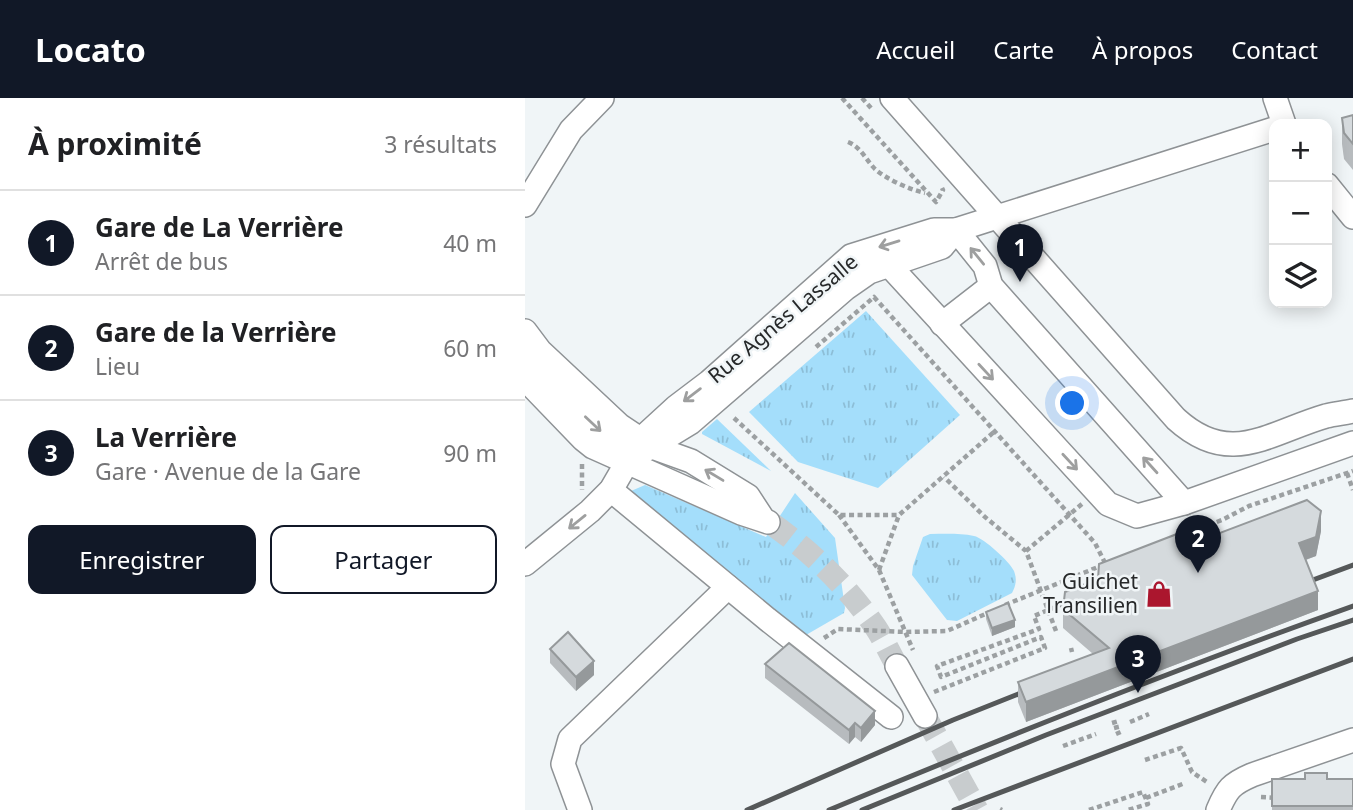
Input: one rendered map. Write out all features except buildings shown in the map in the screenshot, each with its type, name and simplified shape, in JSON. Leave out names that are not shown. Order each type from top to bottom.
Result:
[{"type":"street","points":[[525,205],[571,130],[602,98]]},
{"type":"street","points":[[892,98],[1176,419],[1189,430],[1221,443],[1244,443],[1327,416],[1353,411]]},
{"type":"street","points":[[1275,98],[1282,119]]},
{"type":"street","name":"Rue Agnès Lassalle","points":[[639,450],[676,407],[709,382],[851,256],[934,230],[955,230],[1269,131]]},
{"type":"street","points":[[525,186],[548,169]]},
{"type":"street","points":[[1332,191],[1353,217]]},
{"type":"street","points":[[955,230],[985,266],[991,286],[1184,503]]},
{"type":"street","name":"Rue Agnès Lassalle","points":[[639,450],[690,424],[846,288],[869,272],[941,247],[955,230]]},
{"type":"street","points":[[888,264],[1108,505],[1137,516],[1184,503],[1353,443]]},
{"type":"street","points":[[942,324],[991,286]]},
{"type":"street","points":[[525,331],[540,351],[619,425],[639,450]]},
{"type":"street","points":[[525,361],[603,433],[639,450]]},
{"type":"street","points":[[525,379],[593,447],[639,450],[691,461],[748,496],[767,522]]},
{"type":"street","points":[[525,564],[590,511],[611,490],[639,450]]},
{"type":"street","points":[[611,490],[891,717]]},
{"type":"street","points":[[580,810],[563,764],[570,739],[728,587]]},
{"type":"street","points":[[905,659],[925,716]]},
{"type":"street","points":[[1218,810],[1226,792],[1238,781],[1353,740]]},
{"type":"path","points":[[842,98],[936,202]]},
{"type":"path","points":[[848,142],[856,145],[877,170],[913,190],[926,193]]},
{"type":"path","points":[[814,348],[874,297],[1095,543],[1108,572]]},
{"type":"path","points":[[734,418],[739,412]]},
{"type":"path","points":[[723,413],[734,418],[839,514],[879,570],[906,632],[905,659]]},
{"type":"path","points":[[879,570],[899,515],[995,431]]},
{"type":"path","points":[[1173,538],[1222,520],[1249,506],[1350,472],[1353,490]]},
{"type":"path","points":[[943,477],[1026,551],[1056,631]]},
{"type":"path","points":[[1026,551],[1083,504]]},
{"type":"path","points":[[1222,511],[1226,530]]},
{"type":"path","points":[[839,514],[899,515]]},
{"type":"path","points":[[817,642],[838,629],[947,631],[1116,560]]},
{"type":"path","points":[[934,692],[1045,648],[1041,637],[941,677],[937,666],[1039,629],[1034,616],[1076,599]]},
{"type":"path","points":[[1130,722],[1149,714]]},
{"type":"path","points":[[1121,726],[1114,729],[1121,726]]},
{"type":"path","points":[[1063,746],[1096,734]]},
{"type":"path","points":[[1145,760],[1181,748],[1192,772],[1207,782]]},
{"type":"path","points":[[1146,798],[1185,783]]},
{"type":"path","points":[[1089,810],[1143,792],[1148,804],[1128,810]]},
{"type":"path","points":[[1261,797],[1279,798]]},
{"type":"green space","points":[[866,311],[960,415],[878,488],[798,462],[749,412]]},
{"type":"green space","points":[[717,419],[771,471],[702,434]]},
{"type":"green space","points":[[645,485],[766,537],[795,493],[835,538],[844,613],[806,635],[626,496]]},
{"type":"green space","points":[[930,534],[969,535],[984,541],[1012,567],[1016,582],[1012,593],[957,621],[947,620],[912,575],[923,537]]},
{"type":"tunnel","points":[[772,524],[816,559],[842,585],[876,628],[897,666]]},
{"type":"tunnel","points":[[925,716],[977,810]]},
{"type":"railway","points":[[1294,587],[1353,565]]},
{"type":"railway","points":[[829,810],[1090,705],[1353,606]]},
{"type":"railway","points":[[862,810],[1046,735],[1353,620]]},
{"type":"railway","points":[[954,810],[1353,659]]},
{"type":"railway","points":[[747,810],[953,720],[1036,687]]},
{"type":"place","name":"Gare de La Verrière","points":[[1020,282]]},
{"type":"place","name":"Gare de la Verrière","points":[[1198,573]]},
{"type":"place","name":"Guichet Transilien","points":[[1159,594]]},
{"type":"place","name":"La Verrière","points":[[1138,693]]}]
